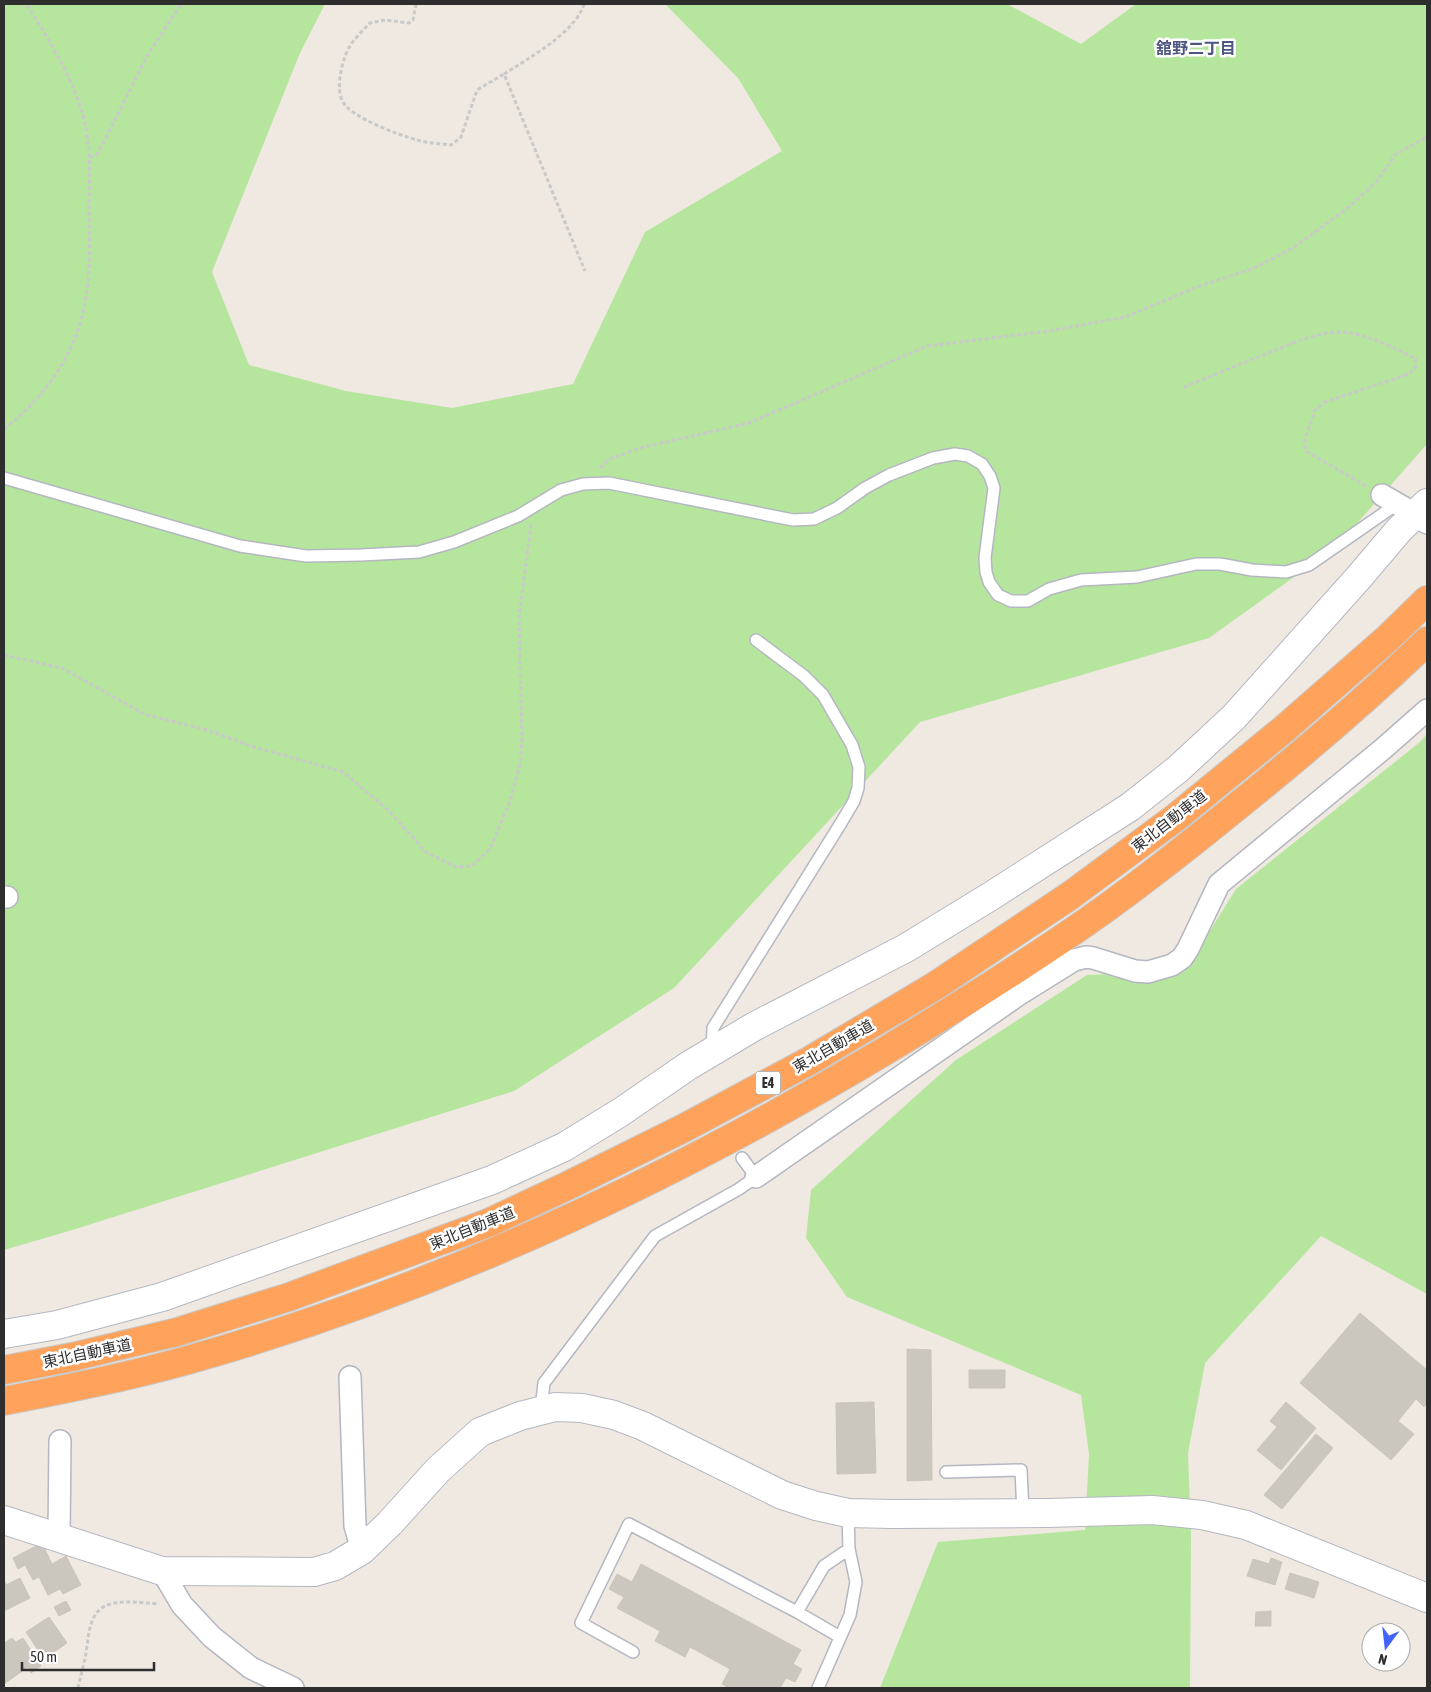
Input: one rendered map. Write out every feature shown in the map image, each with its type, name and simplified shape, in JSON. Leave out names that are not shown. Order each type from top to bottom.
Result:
[{"type":"highway","name":"東北自動車道","points":[[4,1370],[72,1357],[177,1332],[289,1297],[488,1223],[676,1132],[809,1061],[935,986],[1070,895],[1175,818],[1306,710],[1388,638],[1427,600]]},
{"type":"highway","name":"東北自動車道","points":[[4,1401],[81,1386],[187,1360],[295,1328],[416,1284],[496,1252],[586,1211],[698,1156],[827,1086],[953,1010],[1086,922],[1192,843],[1308,748],[1427,641]]},
{"type":"street","points":[[4,1334],[57,1325],[162,1297],[492,1180],[564,1146],[621,1112],[754,1026],[906,948],[1130,807],[1178,769],[1234,717],[1412,510]]},
{"type":"street","points":[[756,1177],[1021,993],[1074,960],[1093,958],[1134,971],[1148,972],[1172,966],[1182,958],[1188,949],[1219,884],[1384,748],[1427,710]]},
{"type":"street","points":[[350,1377],[355,1526],[362,1550]]},
{"type":"street","points":[[4,1520],[162,1571],[314,1572],[335,1566],[362,1550],[390,1523],[438,1470],[480,1432],[496,1424],[541,1409],[554,1407],[582,1408],[614,1415],[643,1426],[782,1495],[816,1506],[848,1513],[1024,1513],[1152,1510],[1202,1515],[1246,1525],[1427,1598]]},
{"type":"street","points":[[59,1537],[60,1441]]},
{"type":"street","points":[[162,1571],[182,1605],[212,1637],[251,1668],[293,1688]]},
{"type":"lane","points":[[4,478],[240,546],[306,556],[360,555],[419,552],[454,542],[518,516],[561,490],[583,484],[609,483],[793,520],[814,519],[837,508],[865,488],[889,475],[933,458],[955,454],[968,456],[982,464],[990,476],[994,488],[985,558],[986,572],[989,582],[998,595],[1010,601],[1028,601],[1048,590],[1081,580],[1138,577],[1196,564],[1220,564],[1252,570],[1286,572],[1309,565],[1412,510]]},
{"type":"lane","points":[[700,1062],[713,1028],[841,823],[854,801],[858,788],[860,767],[852,744],[823,695],[804,676],[756,640]]},
{"type":"lane","points":[[541,1409],[544,1383],[655,1236],[739,1189],[756,1177],[742,1158]]},
{"type":"lane","points":[[946,1472],[1021,1470],[1024,1513]]},
{"type":"lane","points":[[818,1688],[850,1615],[856,1582],[849,1549],[848,1513]]},
{"type":"lane","points":[[633,1652],[581,1623],[629,1524],[797,1612],[840,1637]]},
{"type":"lane","points":[[797,1612],[824,1566],[849,1549]]},
{"type":"path","points":[[4,429],[18,419],[50,383],[78,330],[84,310],[88,284],[90,145],[79,102],[48,37],[26,4]]},
{"type":"path","points":[[90,158],[98,152],[147,56],[180,4]]},
{"type":"path","points":[[416,4],[413,20],[409,23],[385,20],[370,23],[349,48],[340,74],[340,89],[343,102],[353,111],[377,125],[418,140],[451,145],[461,137],[477,90],[550,45],[582,13],[584,4]]},
{"type":"path","points":[[504,74],[585,271]]},
{"type":"path","points":[[583,484],[610,459],[640,448],[750,423],[927,346],[1049,331],[1125,317],[1197,287],[1254,268],[1293,248],[1349,207],[1376,182],[1396,154],[1427,137]]},
{"type":"path","points":[[1184,388],[1296,342],[1327,333],[1343,332],[1360,335],[1416,359],[1414,370],[1403,376],[1325,402],[1315,410],[1304,442],[1306,450],[1412,510]]},
{"type":"path","points":[[4,655],[62,668],[144,714],[210,731],[254,747],[343,772],[388,810],[426,852],[456,867],[472,866],[490,849],[510,801],[520,764],[522,740],[519,617],[534,507]]},
{"type":"path","points":[[78,1688],[86,1658],[90,1627],[96,1614],[106,1606],[125,1602],[182,1605]]},
{"type":"green space","points":[[4,4],[325,4],[300,53],[212,272],[249,365],[346,391],[452,408],[573,384],[645,232],[782,151],[738,78],[665,4],[1007,4],[1081,44],[1136,4],[1427,4],[1427,444],[1337,546],[1209,638],[920,722],[674,988],[514,1091],[4,1250]]},
{"type":"green space","points":[[1427,734],[1427,1294],[1321,1236],[1205,1363],[1188,1453],[1191,1536],[1190,1688],[880,1688],[938,1542],[1085,1530],[1089,1454],[1081,1395],[847,1297],[806,1238],[811,1190],[956,1060],[1087,975],[1185,971],[1236,889],[1420,742]]},
{"type":"building","points":[[1360,1313],[1427,1370],[1427,1403],[1424,1407],[1416,1399],[1398,1421],[1414,1434],[1391,1460],[1300,1383]]},
{"type":"building","points":[[907,1349],[931,1350],[932,1480],[907,1481]]},
{"type":"building","points":[[969,1370],[1005,1370],[1005,1388],[969,1388]]},
{"type":"building","points":[[874,1402],[876,1473],[837,1474],[836,1403]]},
{"type":"building","points":[[1286,1402],[1316,1428],[1281,1470],[1257,1450],[1277,1427],[1270,1421]]},
{"type":"building","points":[[1316,1434],[1333,1448],[1282,1509],[1264,1495]]},
{"type":"building","points":[[42,1543],[52,1564],[66,1556],[81,1585],[63,1594],[60,1589],[48,1595],[39,1577],[33,1580],[25,1565],[18,1569],[13,1558]]},
{"type":"building","points":[[1271,1558],[1282,1562],[1275,1585],[1247,1576],[1253,1559],[1269,1564]]},
{"type":"building","points":[[641,1564],[801,1650],[793,1664],[802,1669],[795,1682],[786,1678],[780,1688],[729,1688],[722,1684],[730,1669],[690,1647],[685,1657],[655,1641],[660,1631],[617,1608],[624,1597],[609,1589],[617,1574],[632,1582]]},
{"type":"building","points":[[1290,1573],[1319,1582],[1314,1598],[1285,1589]]},
{"type":"building","points":[[20,1578],[30,1598],[4,1611],[4,1580],[6,1585]]},
{"type":"building","points":[[66,1601],[71,1610],[59,1616],[54,1607]]},
{"type":"building","points":[[1271,1611],[1271,1626],[1255,1626],[1256,1612]]},
{"type":"building","points":[[49,1617],[67,1643],[44,1659],[26,1632]]},
{"type":"building","points":[[12,1638],[16,1642],[23,1638],[41,1666],[31,1673],[28,1667],[4,1684],[4,1643]]},
{"type":"district","name":"舘野二丁目","points":[[1196,48]]}]
